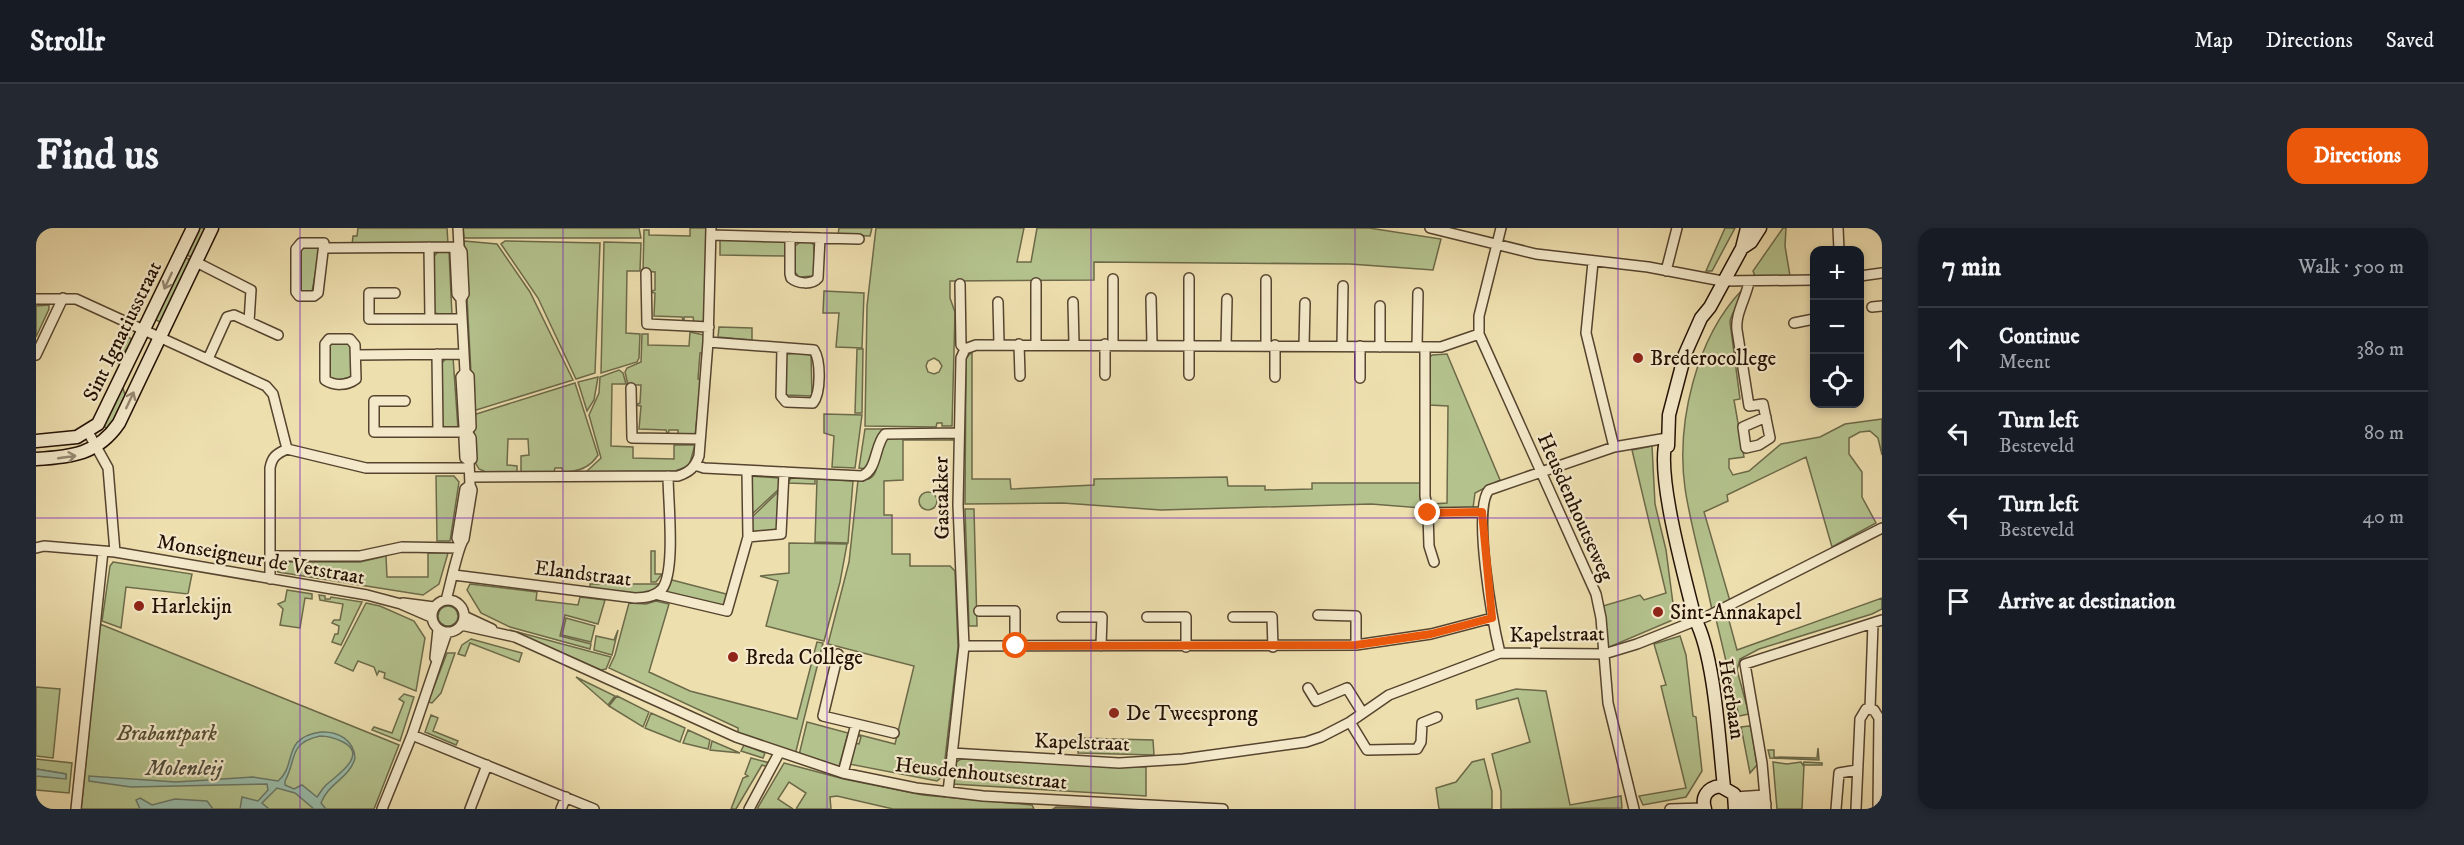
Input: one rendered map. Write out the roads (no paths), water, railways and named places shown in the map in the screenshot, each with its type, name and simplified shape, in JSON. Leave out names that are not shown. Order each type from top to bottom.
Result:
[{"type":"street","name":"Sint Ignatiusstraat","points":[[36,441],[69,440],[88,432],[104,414],[193,228]]},
{"type":"street","name":"Sint Ignatiusstraat","points":[[36,459],[72,456],[97,447],[119,423],[212,228]]},
{"type":"street","points":[[458,228],[465,294],[461,299],[465,372],[469,376],[471,427],[468,433]]},
{"type":"street","points":[[1430,228],[1536,254],[1666,271],[1722,281],[1810,280]]},
{"type":"street","name":"Heusdenhoutseweg","points":[[1501,228],[1479,316],[1479,334],[1596,594],[1601,618],[1608,703],[1634,809]]},
{"type":"street","points":[[1666,271],[1677,228]]},
{"type":"street","name":"Heerbaan","points":[[1719,787],[1695,636],[1695,619],[1672,523],[1665,467],[1668,459],[1669,415],[1678,375],[1702,315],[1710,307],[1722,281],[1742,248],[1747,228]]},
{"type":"street","name":"Heerbaan","points":[[1742,248],[1751,242],[1761,228]]},
{"type":"street","points":[[1838,228],[1839,246]]},
{"type":"street","points":[[270,579],[270,468],[277,453],[287,450],[366,468],[469,473],[668,476],[688,472],[696,465],[700,439],[709,327],[711,232],[859,239]]},
{"type":"street","points":[[790,237],[791,278],[805,282],[812,282],[818,278],[820,238]]},
{"type":"street","points":[[301,243],[324,243],[325,248],[318,293],[314,296],[299,296],[296,292],[296,249],[301,243]]},
{"type":"street","points":[[429,247],[430,319]]},
{"type":"street","points":[[325,248],[459,247]]},
{"type":"street","name":"Sint Ignatiusstraat","points":[[196,262],[252,290],[249,322]]},
{"type":"street","points":[[1593,262],[1586,333],[1614,447]]},
{"type":"street","points":[[646,273],[647,324],[709,327]]},
{"type":"street","points":[[1864,275],[1882,273]]},
{"type":"street","points":[[1189,278],[1190,375]]},
{"type":"street","points":[[1105,375],[1113,279]]},
{"type":"street","points":[[1266,279],[1270,345],[1275,376]]},
{"type":"street","points":[[1749,282],[1746,300],[1736,324],[1749,406],[1763,404],[1766,417]]},
{"type":"street","points":[[1036,283],[1036,344]]},
{"type":"street","name":"Gastakker","points":[[948,792],[964,646],[958,504],[961,358],[965,349],[961,345],[960,284]]},
{"type":"street","points":[[1342,286],[1342,346]]},
{"type":"street","points":[[395,293],[369,293],[369,319],[462,319]]},
{"type":"street","points":[[1418,293],[1425,496],[1429,546],[1434,561]]},
{"type":"street","points":[[36,355],[63,298]]},
{"type":"street","points":[[1151,298],[1152,344]]},
{"type":"street","points":[[36,299],[76,299],[266,386],[273,394],[287,450]]},
{"type":"street","points":[[1226,345],[1227,299]]},
{"type":"street","points":[[998,302],[999,344]]},
{"type":"street","points":[[1073,302],[1074,344]]},
{"type":"street","points":[[1304,346],[1305,303]]},
{"type":"street","points":[[1380,306],[1380,346]]},
{"type":"street","points":[[208,359],[227,317],[234,315],[278,335]]},
{"type":"street","points":[[1794,322],[1810,320]]},
{"type":"street","points":[[965,349],[976,345],[999,344],[1441,347],[1479,334]]},
{"type":"street","points":[[329,339],[350,339],[356,345],[356,355],[356,379],[349,384],[331,384],[325,380],[325,344],[329,339]]},
{"type":"street","points":[[708,342],[814,350],[818,356],[817,397],[813,403],[786,402],[782,396],[782,348]]},
{"type":"street","points":[[1019,344],[1020,376]]},
{"type":"street","points":[[1360,346],[1360,378]]},
{"type":"street","points":[[437,354],[438,432]]},
{"type":"street","points":[[356,355],[464,354]]},
{"type":"street","points":[[631,388],[632,438],[700,439]]},
{"type":"street","points":[[405,401],[374,401],[374,432],[468,433]]},
{"type":"street","points":[[88,432],[109,473],[115,552]]},
{"type":"street","points":[[382,809],[411,735],[435,660],[442,631],[433,612],[446,600],[460,546],[464,539],[472,490],[469,473],[472,459],[471,438],[468,433]]},
{"type":"street","points":[[696,465],[704,468],[747,471],[862,476],[870,470],[880,438],[885,434],[959,433]]},
{"type":"street","points":[[1500,653],[1492,618],[1482,512],[1484,496],[1489,490],[1614,447],[1667,438]]},
{"type":"street","points":[[655,594],[726,611],[748,537],[747,471]]},
{"type":"street","points":[[748,537],[781,534],[784,472]]},
{"type":"street","name":"Elandstraat","points":[[454,575],[635,598],[655,594],[662,588],[669,571],[668,476]]},
{"type":"street","points":[[1428,513],[1482,512]]},
{"type":"street","name":"Kapelstraat","points":[[952,753],[1119,763],[1183,759],[1306,741],[1321,737],[1350,722],[1389,695],[1500,653],[1604,654],[1682,627],[1882,528]]},
{"type":"street","name":"Monseigneur de Vetstraat","points":[[36,548],[44,546],[103,550],[270,579],[433,612]]},
{"type":"street","points":[[270,556],[360,556],[402,547],[460,546]]},
{"type":"street","points":[[76,809],[103,550]]},
{"type":"street","points":[[454,575],[456,602]]},
{"type":"street","points":[[442,631],[455,630],[463,621],[462,608],[456,602],[446,600]]},
{"type":"street","points":[[980,611],[1015,611],[1016,646]]},
{"type":"street","points":[[1318,615],[1356,616],[1356,645]]},
{"type":"street","points":[[1062,617],[1102,617],[1101,646]]},
{"type":"street","points":[[1147,617],[1186,617],[1186,647]]},
{"type":"street","points":[[1233,617],[1272,617],[1273,647]]},
{"type":"street","points":[[964,646],[1356,645],[1423,636],[1492,618]]},
{"type":"street","name":"Heusdenhoutsestraat","points":[[463,621],[515,637],[701,722],[779,753],[843,773],[948,792],[1042,804],[1223,809]]},
{"type":"street","points":[[1671,809],[1704,805],[1707,792],[1719,787],[1735,804],[1766,802],[1745,664],[1877,622],[1870,710]]},
{"type":"street","name":"Heusdenhoutsestraat","points":[[838,654],[823,716],[894,733]]},
{"type":"street","points":[[1308,688],[1316,701],[1347,688],[1362,712]]},
{"type":"street","points":[[1856,809],[1860,718],[1862,713],[1870,710],[1878,713],[1879,718],[1878,809]]},
{"type":"street","points":[[1350,722],[1363,746],[1371,752],[1418,749],[1421,742],[1422,723],[1437,717]]},
{"type":"street","points":[[843,773],[855,724]]},
{"type":"street","points":[[411,735],[594,809]]},
{"type":"street","points":[[749,809],[779,753]]},
{"type":"street","points":[[470,809],[487,765]]},
{"type":"street","points":[[1836,809],[1839,773],[1857,770]]},
{"type":"street","points":[[561,809],[566,797]]},
{"type":"place","name":"Brederocollege","points":[[1638,358]]},
{"type":"place","name":"Harlekijn","points":[[139,606]]},
{"type":"place","name":"Sint-Annakapel","points":[[1658,612]]},
{"type":"place","name":"Breda College","points":[[733,657]]},
{"type":"place","name":"De Tweesprong","points":[[1114,713]]},
{"type":"park label","name":"Brabantpark","points":[[167,733]]},
{"type":"water label","name":"Molenleij","points":[[184,767]]}]
